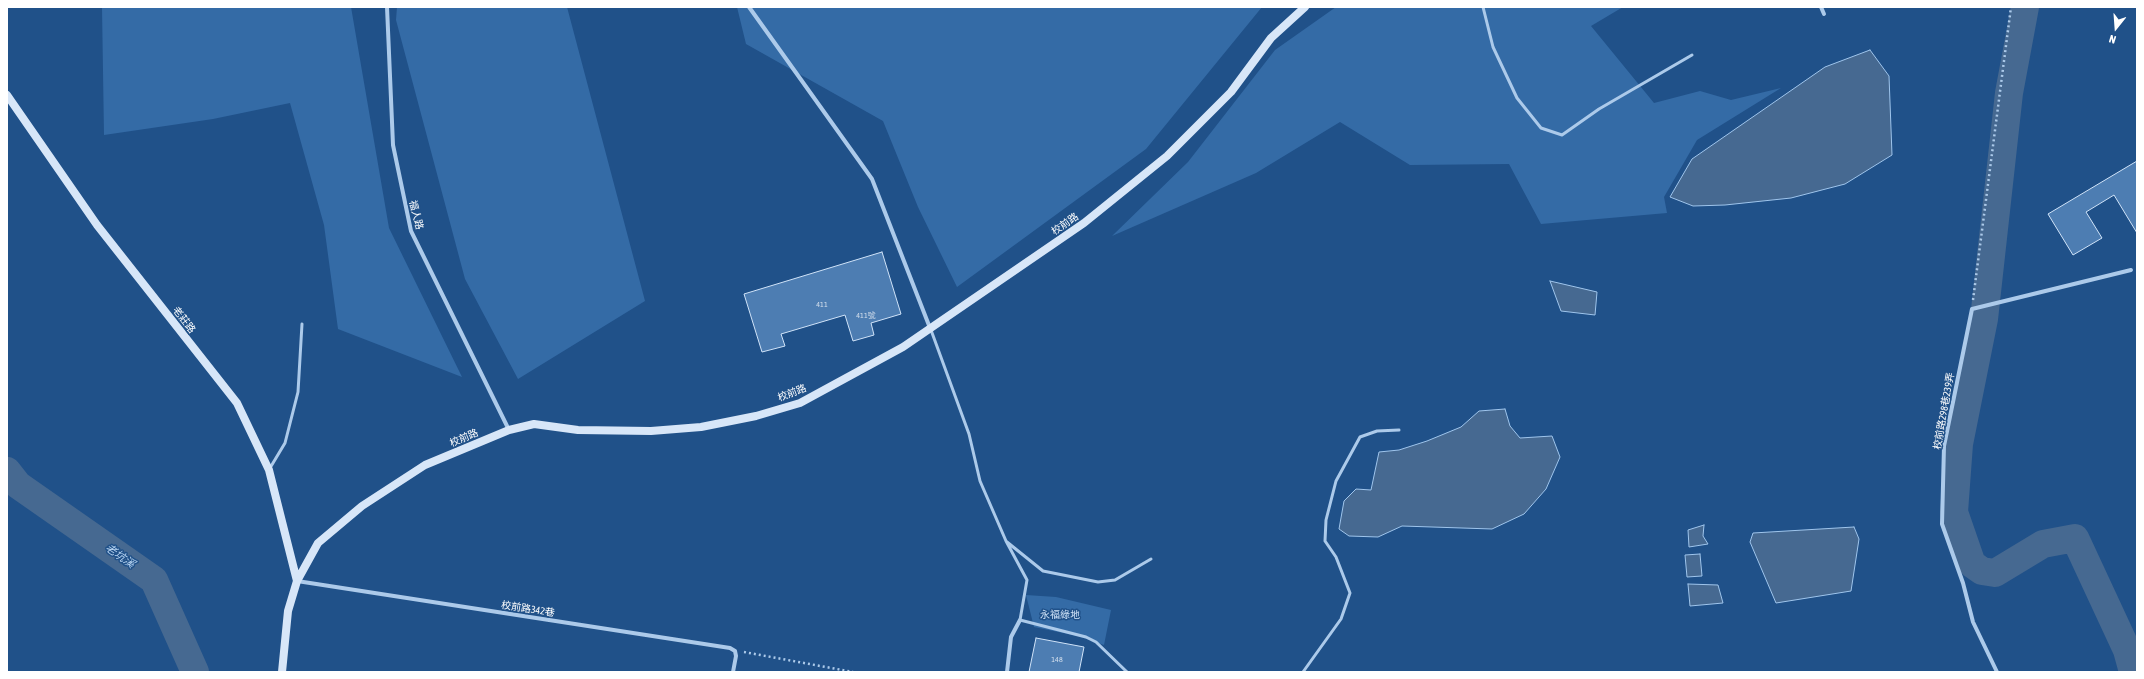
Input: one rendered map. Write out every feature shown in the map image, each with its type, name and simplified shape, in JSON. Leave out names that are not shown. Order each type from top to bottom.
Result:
[{"type":"street","name":"福人路","points":[[387,7],[393,145],[411,231],[509,430]]},
{"type":"street","points":[[749,7],[872,179],[930,328]]},
{"type":"street","name":"校前路","points":[[282,672],[288,611],[297,581],[318,543],[362,506],[425,465],[509,430],[534,424],[578,430],[651,431],[701,427],[756,416],[800,403],[903,347],[1084,223],[1167,156],[1231,92],[1271,38],[1305,7]]},
{"type":"street","points":[[1821,7],[1824,14]]},
{"type":"street","name":"老莊路","points":[[7,95],[98,225],[237,403],[269,470],[297,581]]},
{"type":"street","points":[[1972,308],[2131,270]]},
{"type":"street","name":"校前路298巷239弄","points":[[1972,308],[1944,446],[1942,524],[1963,583],[1973,622],[1997,672]]},
{"type":"street","name":"校前路342巷","points":[[297,581],[730,648],[735,651]]},
{"type":"street","points":[[1007,672],[1011,637],[1020,620]]},
{"type":"street","points":[[733,672],[736,656],[735,651]]},
{"type":"lane","points":[[1483,7],[1494,47],[1517,98],[1541,128],[1562,135],[1599,109],[1692,55]]},
{"type":"lane","points":[[269,470],[285,443],[298,392],[302,324]]},
{"type":"lane","points":[[930,328],[969,434],[980,481],[1006,541],[1027,580],[1020,620],[1086,637],[1096,642],[1126,672]]},
{"type":"lane","points":[[1303,672],[1341,619],[1350,593],[1336,557],[1325,541],[1326,520],[1336,481],[1360,437],[1377,431],[1399,430]]},
{"type":"lane","points":[[1006,541],[1043,571],[1098,582],[1120,578],[1151,559]]},
{"type":"path","points":[[1972,308],[2010,7]]},
{"type":"path","points":[[735,651],[853,672]]},
{"type":"green space","points":[[102,7],[351,7],[389,228],[462,377],[338,329],[324,225],[290,103],[213,119],[104,135]]},
{"type":"green space","points":[[397,7],[567,7],[645,301],[518,379],[465,279],[396,20]]},
{"type":"green space","points":[[737,7],[1262,7],[1146,149],[957,287],[918,207],[883,121],[746,44]]},
{"type":"green space","points":[[1336,7],[1623,7],[1591,26],[1654,103],[1700,91],[1731,100],[1781,88],[1697,140],[1664,197],[1667,213],[1541,224],[1509,164],[1410,165],[1340,122],[1256,173],[1112,236],[1188,162],[1275,50]]},
{"type":"green space","name":"永福綠地","points":[[1026,595],[1056,597],[1111,610],[1104,645],[1078,636],[1034,627]]},
{"type":"shaded area","points":[[1870,50],[1889,76],[1892,155],[1845,184],[1791,198],[1725,205],[1693,206],[1670,197],[1692,159],[1825,67]]},
{"type":"shaded area","points":[[1550,281],[1597,292],[1595,315],[1561,311]]},
{"type":"shaded area","points":[[1505,409],[1510,426],[1520,438],[1552,436],[1560,457],[1546,489],[1524,514],[1492,529],[1402,526],[1378,537],[1349,536],[1339,529],[1344,501],[1356,489],[1371,490],[1379,452],[1399,450],[1427,441],[1461,427],[1479,411]]},
{"type":"shaded area","points":[[1704,525],[1703,536],[1708,544],[1689,547],[1688,530]]},
{"type":"shaded area","points":[[1854,527],[1859,539],[1851,591],[1776,603],[1750,542],[1753,533]]},
{"type":"shaded area","points":[[1700,554],[1702,576],[1687,577],[1685,555]]},
{"type":"shaded area","points":[[1688,584],[1718,585],[1723,603],[1690,606]]},
{"type":"building","points":[[2137,161],[2137,233],[2114,195],[2086,212],[2102,238],[2073,255],[2048,214]]},
{"type":"building","points":[[882,252],[901,314],[871,323],[874,335],[853,341],[845,315],[781,334],[785,346],[762,352],[744,294]]},
{"type":"building","points":[[1036,638],[1084,647],[1079,672],[1029,672]]},
{"type":"waterway","points":[[2025,7],[2009,93],[1984,319],[1959,444],[1954,512],[1972,564],[1982,571],[1995,573],[2043,544],[2075,538],[2127,650],[2133,672]]},
{"type":"waterway","name":"老坑溪","points":[[7,471],[18,485],[154,580],[195,672]]}]
